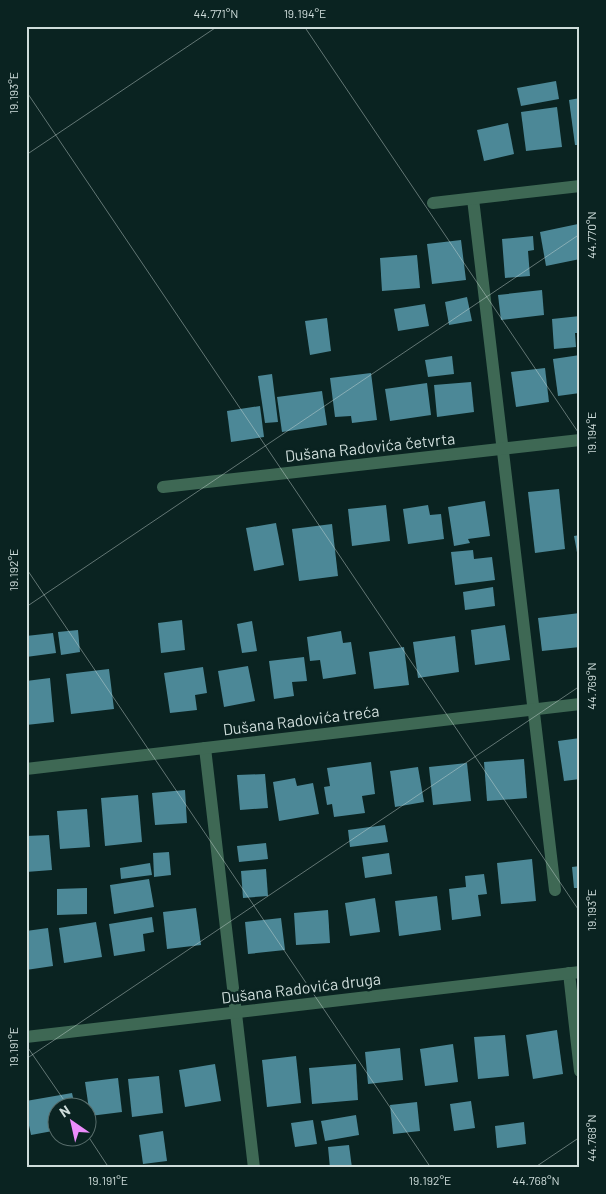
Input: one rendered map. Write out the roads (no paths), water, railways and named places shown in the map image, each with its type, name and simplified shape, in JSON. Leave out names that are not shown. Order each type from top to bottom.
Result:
[{"type":"street","points":[[433,203],[580,186]]},
{"type":"street","points":[[473,199],[555,890]]},
{"type":"street","name":"Dušana Radovića četvrta","points":[[163,487],[580,440]]},
{"type":"street","name":"Dušana Radovića treća","points":[[26,769],[580,704]]},
{"type":"street","points":[[205,748],[254,1168]]},
{"type":"street","points":[[574,973],[580,1071]]},
{"type":"street","name":"Dušana Radovića druga","points":[[26,1037],[574,973]]}]
